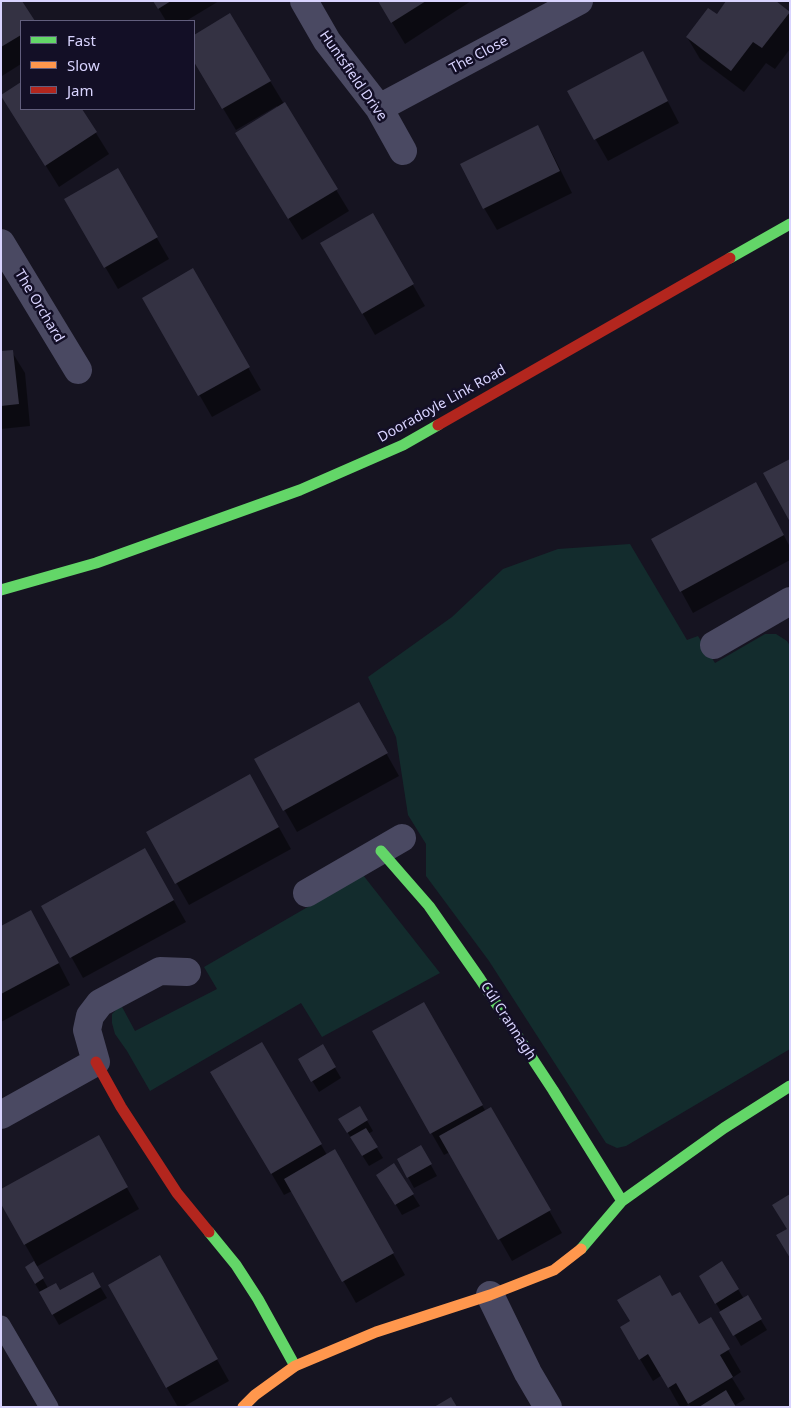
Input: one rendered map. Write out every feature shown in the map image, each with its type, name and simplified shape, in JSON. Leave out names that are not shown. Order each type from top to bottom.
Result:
[{"type":"street","name":"Huntsfield Drive","points":[[304,1],[327,41],[379,108],[403,151]]},
{"type":"street","name":"The Close","points":[[379,108],[578,1]]},
{"type":"street","name":"Dooradoyle Link Road","points":[[1,590],[96,563],[290,493],[403,445],[790,224]]},
{"type":"street","name":"The Orchard","points":[[1,243],[78,370]]},
{"type":"street","points":[[714,645],[788,606]]},
{"type":"street","name":"Cúl Crannagh","points":[[307,893],[391,844],[429,906],[553,1090],[622,1200]]},
{"type":"street","points":[[187,972],[160,971],[100,1003],[90,1016],[87,1030],[96,1062],[121,1107],[177,1193],[236,1265],[295,1366]]},
{"type":"street","points":[[1,1115],[96,1062]]},
{"type":"street","points":[[243,1407],[255,1395],[295,1366],[334,1348],[554,1270],[580,1251],[622,1200],[724,1128],[790,1086]]},
{"type":"street","points":[[490,1294],[528,1373],[548,1407]]},
{"type":"lane","points":[[1,1325],[49,1407]]},
{"type":"green space","points":[[630,544],[687,640],[698,636],[715,663],[765,634],[776,634],[787,641],[790,646],[790,1049],[626,1146],[617,1148],[606,1143],[489,961],[426,876],[426,844],[408,815],[396,737],[368,677],[452,617],[503,569],[558,549]]},
{"type":"green space","points":[[363,875],[440,973],[322,1037],[301,1003],[150,1091],[115,1034],[112,1014],[121,1005],[135,1031],[217,989],[204,967]]},
{"type":"building","points":[[1,1],[22,1],[34,20],[20,20],[20,36],[1,47]]},
{"type":"building","points":[[153,1],[171,1],[158,9]]},
{"type":"building","points":[[378,1],[426,1],[391,23]]},
{"type":"building","points":[[726,1],[776,1],[790,12],[762,48],[753,42],[731,71],[686,37],[708,8],[717,14]]},
{"type":"building","points":[[230,13],[271,81],[222,109],[195,64],[195,34]]},
{"type":"building","points":[[643,51],[668,101],[594,140],[567,91]]},
{"type":"building","points":[[20,83],[20,110],[83,110],[97,132],[45,166],[1,95]]},
{"type":"building","points":[[285,102],[338,189],[288,219],[235,133]]},
{"type":"building","points":[[538,125],[560,171],[483,209],[460,164]]},
{"type":"building","points":[[118,168],[158,237],[104,268],[64,199]]},
{"type":"building","points":[[373,213],[414,284],[362,314],[320,243]]},
{"type":"building","points":[[193,268],[250,367],[198,396],[142,298]]},
{"type":"building","points":[[13,350],[19,404],[1,406],[1,351]]},
{"type":"building","points":[[790,459],[790,522],[763,473]]},
{"type":"building","points":[[756,482],[784,535],[680,592],[651,539]]},
{"type":"building","points":[[359,702],[388,753],[283,811],[254,759]]},
{"type":"building","points":[[250,774],[279,827],[175,884],[146,832]]},
{"type":"building","points":[[145,848],[174,900],[70,958],[41,906]]},
{"type":"building","points":[[31,910],[59,963],[1,994],[1,926]]},
{"type":"building","points":[[424,1002],[483,1105],[430,1134],[372,1031]]},
{"type":"building","points":[[262,1042],[322,1144],[271,1174],[210,1072]]},
{"type":"building","points":[[323,1044],[336,1067],[311,1082],[298,1059]]},
{"type":"building","points":[[360,1106],[368,1120],[347,1133],[338,1119]]},
{"type":"building","points":[[491,1107],[551,1210],[498,1240],[439,1136]]},
{"type":"building","points":[[366,1128],[378,1147],[362,1156],[350,1137]]},
{"type":"building","points":[[99,1135],[128,1187],[24,1245],[1,1204],[1,1189]]},
{"type":"building","points":[[421,1145],[432,1164],[407,1178],[397,1159]]},
{"type":"building","points":[[335,1149],[394,1253],[342,1282],[284,1179]]},
{"type":"building","points":[[394,1163],[414,1194],[395,1205],[376,1175]]},
{"type":"building","points":[[790,1194],[790,1258],[776,1235],[787,1229],[772,1205]]},
{"type":"building","points":[[160,1255],[218,1359],[166,1388],[108,1285]]},
{"type":"building","points":[[34,1261],[44,1278],[35,1284],[25,1267]]},
{"type":"building","points":[[722,1261],[739,1289],[715,1304],[699,1276]]},
{"type":"building","points":[[93,1272],[101,1287],[52,1315],[39,1292],[56,1283],[60,1290]]},
{"type":"building","points":[[660,1275],[672,1296],[680,1292],[699,1324],[711,1317],[730,1349],[720,1355],[733,1377],[688,1404],[676,1383],[668,1388],[648,1354],[639,1360],[620,1327],[630,1321],[617,1300]]},
{"type":"building","points":[[748,1295],[762,1319],[733,1336],[719,1312]]},
{"type":"building","points":[[726,1390],[736,1407],[699,1407]]},
{"type":"building","points":[[451,1397],[457,1407],[434,1407]]},
{"type":"traffic: fast","points":[[730,258],[790,224]]},
{"type":"traffic: fast","points":[[1,590],[96,563],[300,490],[403,445],[438,425]]},
{"type":"traffic: fast","points":[[381,851],[429,906],[480,979],[553,1090],[622,1201]]},
{"type":"traffic: fast","points":[[581,1249],[622,1201],[724,1128],[790,1086]]},
{"type":"traffic: fast","points":[[209,1232],[236,1265],[258,1299],[295,1366]]},
{"type":"traffic: slow","points":[[243,1407],[255,1395],[295,1366],[376,1332],[490,1295],[554,1270],[581,1249]]},
{"type":"traffic: jam","points":[[438,425],[730,258]]},
{"type":"traffic: jam","points":[[96,1062],[121,1107],[177,1193],[209,1232]]}]
